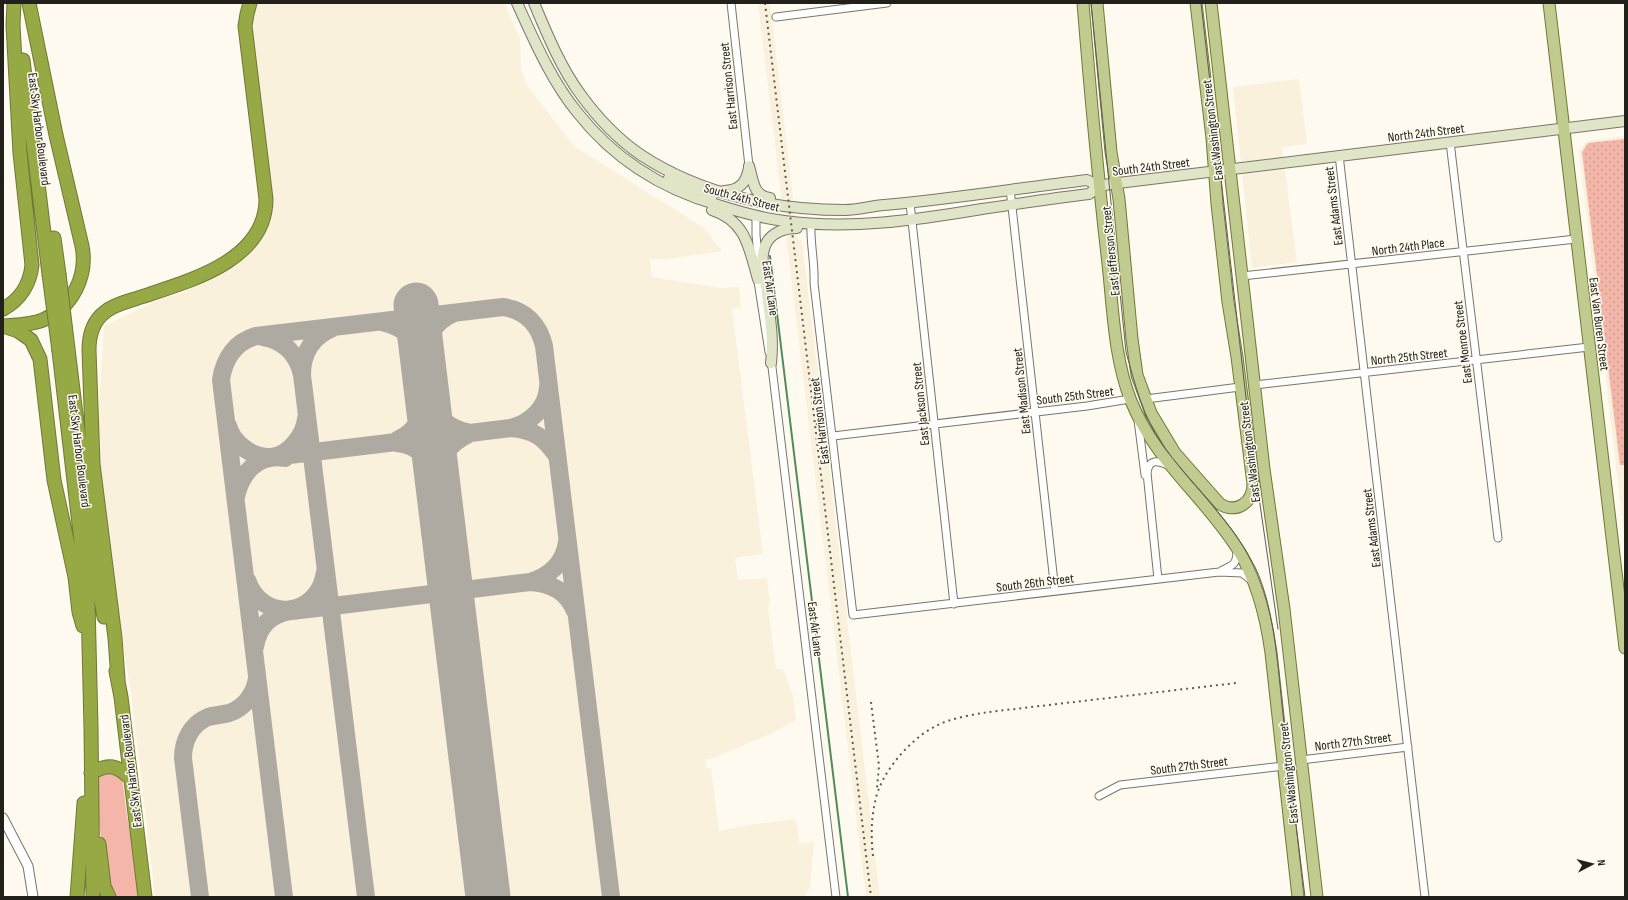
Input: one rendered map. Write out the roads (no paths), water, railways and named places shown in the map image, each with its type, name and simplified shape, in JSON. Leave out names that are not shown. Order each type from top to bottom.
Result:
[{"type":"highway","name":"East Sky Harbor Boulevard","points":[[15,3],[54,274]]},
{"type":"highway","points":[[3,309],[17,299],[23,291],[29,278],[32,265],[20,153],[13,25],[15,3]]},
{"type":"highway","name":"East Sky Harbor Boulevard","points":[[24,3],[63,350],[86,585],[89,647],[92,802],[92,897]]},
{"type":"highway","points":[[3,326],[33,323],[43,320],[58,311],[72,295],[81,276],[83,263],[82,246],[54,129],[29,3]]},
{"type":"highway","points":[[118,679],[115,638],[92,452],[89,350],[90,337],[95,323],[106,310],[183,283],[214,269],[246,248],[261,226],[265,214],[266,198],[245,26],[250,3]]},
{"type":"highway","points":[[3,326],[27,336],[34,344],[40,359],[58,500],[75,577],[79,612],[89,647]]},
{"type":"highway","name":"East Sky Harbor Boulevard","points":[[63,350],[95,568],[118,679],[145,897]]},
{"type":"highway","points":[[77,897],[84,806],[91,775],[103,767],[115,767],[130,779]]},
{"type":"highway","points":[[92,802],[98,831],[104,886],[109,897]]},
{"type":"main road","name":"South 24th Street","points":[[517,3],[547,66],[560,88],[576,112],[606,144],[637,169],[687,195],[754,215],[810,226],[881,223],[912,220],[1012,204],[1089,194],[1099,186],[1230,170]]},
{"type":"main road","name":"South 24th Street","points":[[534,3],[566,70],[581,95],[601,119],[640,154],[672,172],[707,187],[741,197],[789,207],[846,210],[1087,180],[1099,186]]},
{"type":"main road","name":"East Jefferson Street","points":[[1082,3],[1099,186],[1117,344],[1123,377],[1130,399],[1148,436],[1170,466],[1222,527],[1237,548]]},
{"type":"main road","name":"East Washington Street","points":[[1196,3],[1212,138],[1214,172],[1228,302],[1253,490],[1249,499],[1239,507]]},
{"type":"main road","name":"East Washington Street","points":[[1211,3],[1273,541],[1284,609],[1317,897]]},
{"type":"main road","name":"East Van Buren Street","points":[[1549,3],[1625,648]]},
{"type":"main road","name":"East Jefferson Street","points":[[1090,90],[1097,7]]},
{"type":"main road","name":"East Jefferson Street","points":[[1097,7],[1111,152],[1117,184],[1135,364],[1146,399],[1158,425],[1175,453],[1220,504],[1229,508],[1239,507]]},
{"type":"main road","name":"North 24th Street","points":[[1230,170],[1339,155],[1625,121]]},
{"type":"main road","points":[[640,154],[652,168],[664,175],[696,191],[745,207],[754,215],[769,210],[812,214],[839,213],[846,210]]},
{"type":"main road","points":[[721,191],[737,189],[741,186],[746,179],[749,166]]},
{"type":"main road","points":[[749,166],[756,190],[761,196],[802,203],[870,206]]},
{"type":"main road","points":[[637,169],[658,187],[681,198],[724,214],[732,220],[745,238],[758,279]]},
{"type":"main road","points":[[772,363],[773,347],[762,258],[764,247],[770,238],[785,228],[810,226]]},
{"type":"main road","points":[[1246,432],[1257,457],[1266,520],[1273,541]]},
{"type":"main road","name":"East Jefferson Street","points":[[1193,474],[1209,506],[1233,536],[1237,548],[1254,582],[1266,619],[1271,653]]},
{"type":"main road","name":"East Washington Street","points":[[1271,653],[1298,897]]},
{"type":"street","name":"East Harrison Street","points":[[731,3],[749,166]]},
{"type":"street","points":[[776,17],[886,3]]},
{"type":"street","name":"East Monroe Street","points":[[1450,142],[1498,538]]},
{"type":"street","name":"East Adams Street","points":[[1339,155],[1425,897]]},
{"type":"street","name":"East Madison Street","points":[[1010,189],[1055,591]]},
{"type":"street","name":"East Jackson Street","points":[[910,203],[954,604]]},
{"type":"street","name":"East Air Lane","points":[[754,215],[752,236],[767,342],[772,363]]},
{"type":"street","name":"East Air Lane","points":[[754,215],[757,252],[770,342],[836,897]]},
{"type":"street","name":"East Harrison Street","points":[[810,226],[815,271],[814,283],[853,615]]},
{"type":"street","name":"North 24th Place","points":[[1242,276],[1576,239]]},
{"type":"street","name":"North 25th Street","points":[[1255,385],[1589,347]]},
{"type":"street","points":[[1146,399],[1240,387]]},
{"type":"street","name":"South 25th Street","points":[[833,436],[1087,406],[1130,399]]},
{"type":"street","name":"East Jefferson Street","points":[[1138,416],[1143,469],[1147,482]]},
{"type":"street","name":"East Jefferson Street","points":[[1158,578],[1147,482],[1147,469],[1152,463],[1158,461],[1170,466]]},
{"type":"street","name":"South 26th Street","points":[[1219,572],[1236,562],[1237,548]]},
{"type":"street","name":"South 26th Street","points":[[853,615],[1219,572],[1242,573],[1254,582]]},
{"type":"street","name":"North 27th Street","points":[[1301,760],[1408,747]]},
{"type":"street","name":"South 27th Street","points":[[1099,796],[1120,785],[1284,766]]},
{"type":"street","points":[[3,818],[28,866],[33,897]]},
{"type":"waterway","points":[[770,256],[848,897]]},
{"type":"tram line","points":[[1091,3],[1126,352],[1140,400],[1155,434],[1235,534],[1246,550],[1262,584],[1268,603],[1278,664],[1305,897]]},
{"type":"tram line","points":[[1201,3],[1251,442],[1278,629]]},
{"type":"railway","points":[[765,3],[871,897]]},
{"type":"railway","points":[[873,856],[873,816],[878,791],[883,780],[889,769],[915,740],[940,724],[961,717],[989,712],[1236,683]]},
{"type":"railway","points":[[871,702],[879,766],[877,788]]}]
